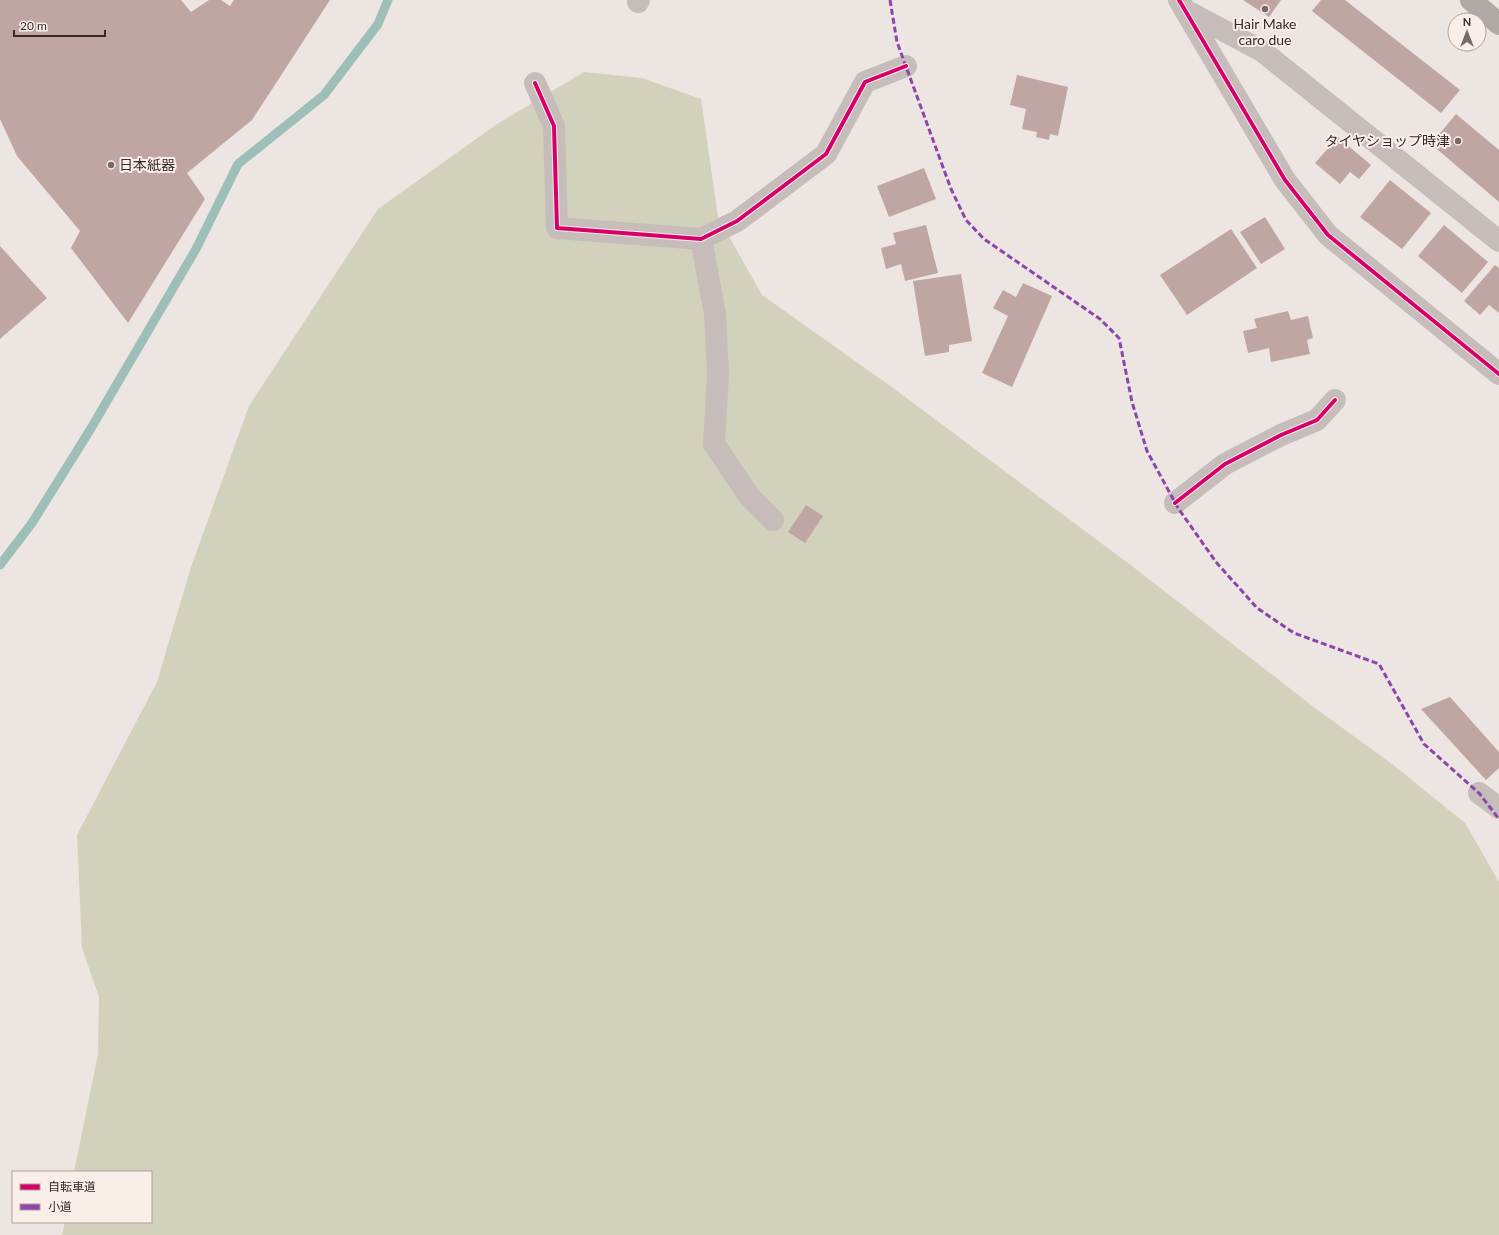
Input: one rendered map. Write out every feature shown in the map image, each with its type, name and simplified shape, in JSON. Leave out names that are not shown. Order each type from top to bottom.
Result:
[{"type":"highway","points":[[1471,0],[1499,24]]},
{"type":"street","points":[[1182,5],[1262,51],[1499,241]]},
{"type":"street","points":[[1182,5],[1285,180],[1328,235],[1499,374]]},
{"type":"street","points":[[535,83],[554,126],[557,228],[700,239],[737,221],[826,154],[865,82],[906,66]]},
{"type":"street","points":[[700,239],[715,314],[718,374],[714,444],[749,496],[773,520]]},
{"type":"street","points":[[1175,503],[1225,464],[1281,435],[1317,420],[1335,400]]},
{"type":"street","points":[[1479,793],[1499,808]]},
{"type":"green space","points":[[584,72],[642,78],[701,99],[718,217],[762,295],[893,388],[1132,566],[1315,708],[1392,764],[1465,823],[1499,882],[1499,1235],[62,1235],[65,1223],[152,1223],[152,1171],[74,1171],[98,1054],[99,997],[82,948],[77,835],[157,682],[191,567],[249,406],[378,209],[497,124]]},
{"type":"building","name":"日本紙器","points":[[0,0],[181,0],[191,12],[209,0],[221,0],[230,6],[234,0],[330,0],[252,120],[187,173],[205,199],[128,323],[71,248],[80,231],[17,156],[0,119]]},
{"type":"building","name":"Hair Make caro due","points":[[1243,0],[1281,0],[1269,17]]},
{"type":"building","points":[[1321,0],[1345,0],[1460,90],[1441,113],[1312,11]]},
{"type":"building","points":[[1017,75],[1068,87],[1058,136],[1050,134],[1049,140],[1036,137],[1037,132],[1022,129],[1026,109],[1010,105]]},
{"type":"building","points":[[1456,114],[1499,150],[1499,202],[1431,144]]},
{"type":"building","points":[[1338,137],[1371,165],[1359,179],[1350,172],[1340,184],[1315,163]]},
{"type":"building","points":[[924,168],[936,199],[889,217],[877,186]]},
{"type":"building","points":[[1390,180],[1431,213],[1402,249],[1360,217]]},
{"type":"building","points":[[1265,217],[1285,249],[1261,264],[1240,232]]},
{"type":"building","points":[[926,225],[938,273],[905,281],[901,264],[886,269],[881,248],[896,244],[893,233]]},
{"type":"building","points":[[1444,225],[1488,262],[1462,293],[1418,256]]},
{"type":"building","points":[[1231,229],[1257,268],[1187,315],[1160,275]]},
{"type":"building","points":[[0,246],[47,298],[0,339]]},
{"type":"building","points":[[1495,265],[1499,268],[1499,313],[1489,305],[1480,315],[1464,301]]},
{"type":"building","points":[[961,274],[972,341],[949,345],[949,352],[925,356],[913,281]]},
{"type":"building","points":[[1023,283],[1052,296],[1012,387],[982,373],[1008,316],[993,308],[1003,290],[1016,297]]},
{"type":"building","points":[[1288,311],[1291,320],[1308,316],[1313,338],[1307,340],[1310,354],[1271,362],[1269,348],[1248,353],[1243,331],[1257,328],[1254,319]]},
{"type":"building","points":[[806,505],[823,516],[805,543],[788,532]]},
{"type":"building","points":[[1450,697],[1499,752],[1499,768],[1486,780],[1421,709]]},
{"type":"waterway","points":[[0,565],[32,523],[90,430],[196,249],[238,164],[324,95],[378,24],[388,0]]},
{"type":"marked path","points":[[890,0],[897,42],[951,189],[966,220],[984,239],[1100,319],[1119,338],[1132,402],[1147,451],[1178,508],[1216,562],[1257,608],[1294,633],[1379,664],[1424,744],[1479,793],[1499,819]]},
{"type":"cycle path","points":[[1179,0],[1285,180],[1328,235],[1499,374]]},
{"type":"cycle path","points":[[535,83],[554,126],[557,228],[701,239],[737,221],[826,154],[865,82],[906,66]]},
{"type":"cycle path","points":[[1175,503],[1225,464],[1281,435],[1317,420],[1335,400]]},
{"type":"place","name":"Hair Make caro due","points":[[1265,9]]},
{"type":"place","name":"タイヤショップ時津","points":[[1458,141]]},
{"type":"place","name":"日本紙器","points":[[111,165]]}]
